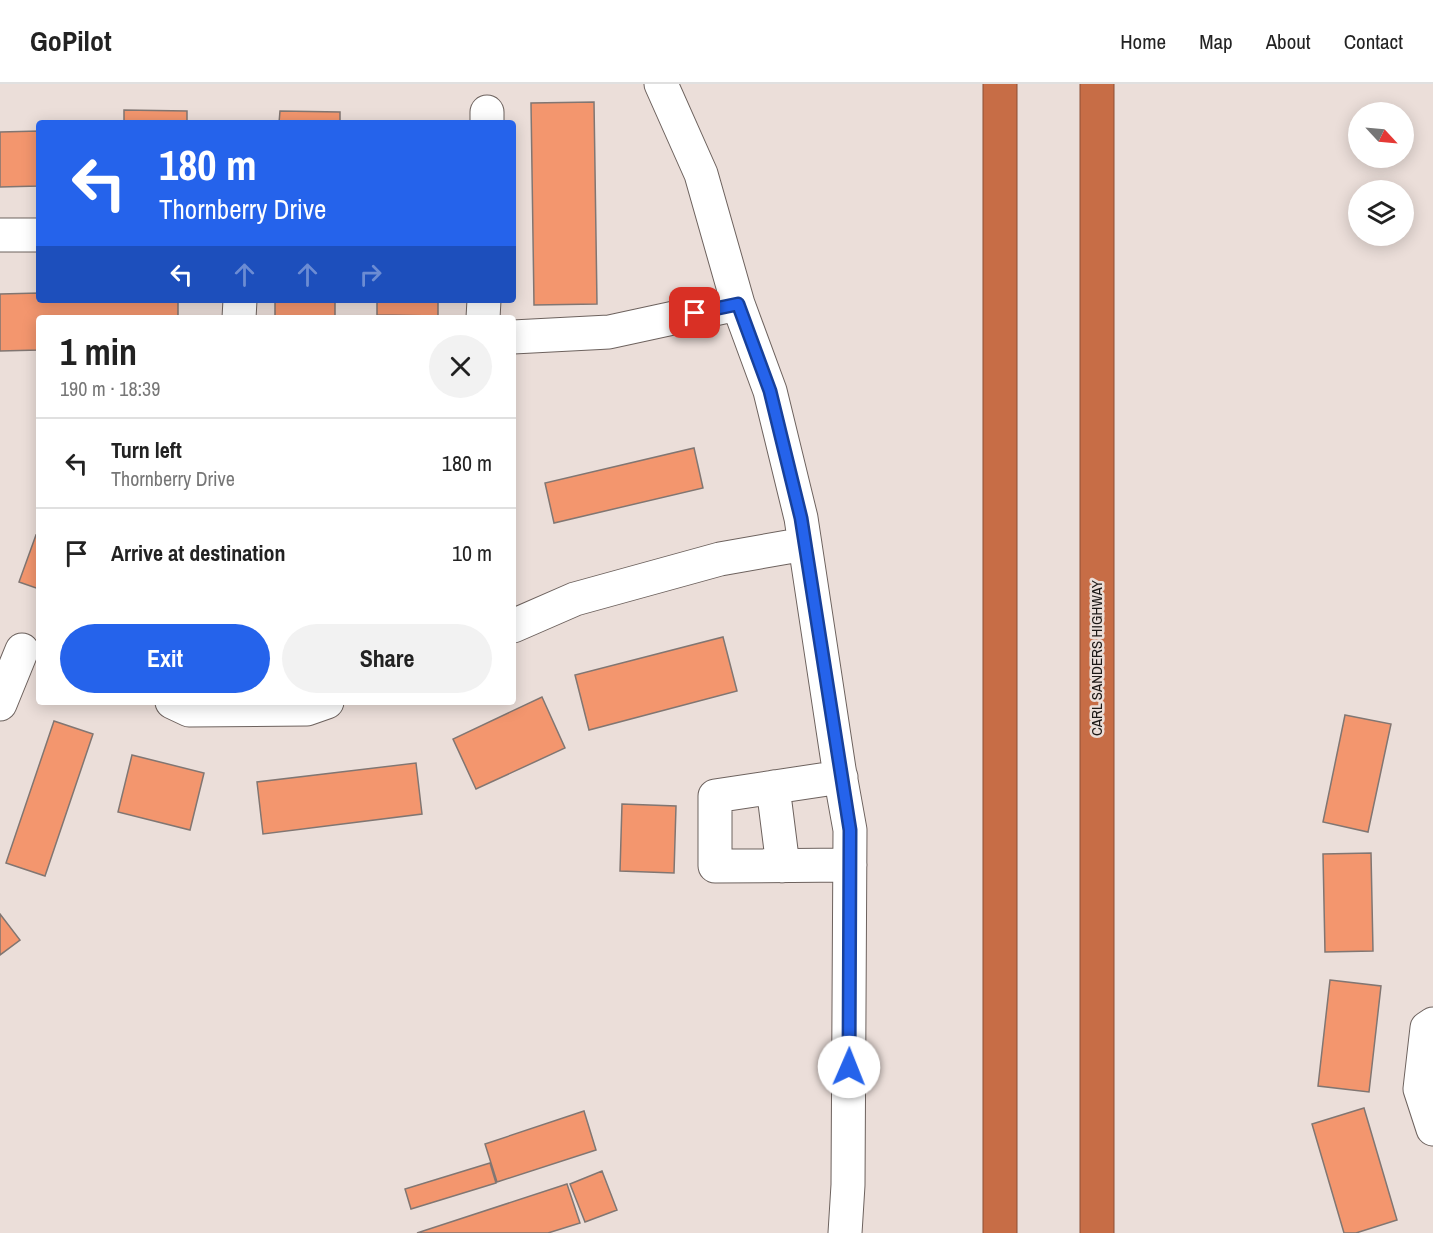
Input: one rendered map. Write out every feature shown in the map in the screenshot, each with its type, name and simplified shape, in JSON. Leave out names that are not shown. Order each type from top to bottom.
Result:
[{"type":"highway","points":[[1000,84],[1000,1233]]},
{"type":"highway","name":"CARL SANDERS HIGHWAY","points":[[1097,84],[1097,1233]]},
{"type":"street","points":[[661,84],[701,174],[738,304],[770,391],[801,518],[850,830],[848,1185],[845,1233]]},
{"type":"street","points":[[0,235],[36,236]]},
{"type":"street","points":[[516,337],[609,332],[738,304]]},
{"type":"street","points":[[516,625],[586,596],[720,559],[805,544]]},
{"type":"street","points":[[0,704],[20,648]]},
{"type":"street","points":[[178,705],[189,710],[308,709],[319,705]]},
{"type":"street","points":[[841,777],[715,796],[716,866],[850,866]]},
{"type":"street","points":[[773,787],[783,866]]},
{"type":"street","points":[[1433,1024],[1427,1028],[1420,1089],[1433,1129]]},
{"type":"building","points":[[594,102],[597,304],[534,305],[531,103]]},
{"type":"building","points":[[124,110],[187,111],[187,120],[124,120]]},
{"type":"building","points":[[280,111],[340,112],[340,120],[279,120]]},
{"type":"building","points":[[36,131],[36,186],[0,187],[0,132]]},
{"type":"building","points":[[36,293],[36,303],[178,303],[178,315],[36,315],[36,350],[0,351],[0,294]]},
{"type":"building","points":[[275,303],[335,303],[335,315],[275,315]]},
{"type":"building","points":[[377,303],[438,303],[438,315],[377,315]]},
{"type":"building","points":[[694,448],[703,488],[554,523],[545,483]]},
{"type":"building","points":[[36,535],[36,588],[19,582]]},
{"type":"building","points":[[723,637],[737,691],[589,730],[575,675]]},
{"type":"building","points":[[542,697],[565,748],[476,789],[453,739]]},
{"type":"building","points":[[1345,715],[1391,724],[1368,832],[1323,822]]},
{"type":"building","points":[[54,721],[93,734],[45,876],[6,863]]},
{"type":"building","points":[[132,755],[204,773],[190,830],[118,812]]},
{"type":"building","points":[[416,763],[422,814],[263,834],[257,782]]},
{"type":"building","points":[[622,804],[676,806],[674,873],[620,871]]},
{"type":"building","points":[[1371,853],[1373,951],[1325,952],[1323,854]]},
{"type":"building","points":[[0,914],[20,940],[0,955]]},
{"type":"building","points":[[1330,980],[1381,986],[1369,1092],[1318,1086]]},
{"type":"building","points":[[1364,1108],[1397,1220],[1356,1233],[1344,1233],[1312,1124]]},
{"type":"building","points":[[584,1111],[596,1150],[497,1182],[485,1144]]},
{"type":"building","points":[[490,1163],[496,1183],[411,1209],[405,1189]]},
{"type":"building","points":[[602,1171],[617,1210],[585,1222],[570,1184]]},
{"type":"building","points":[[567,1184],[580,1223],[548,1233],[417,1233]]},
{"type":"route","points":[[695,313],[738,304],[770,391],[801,518],[850,830],[849,1067]]}]
